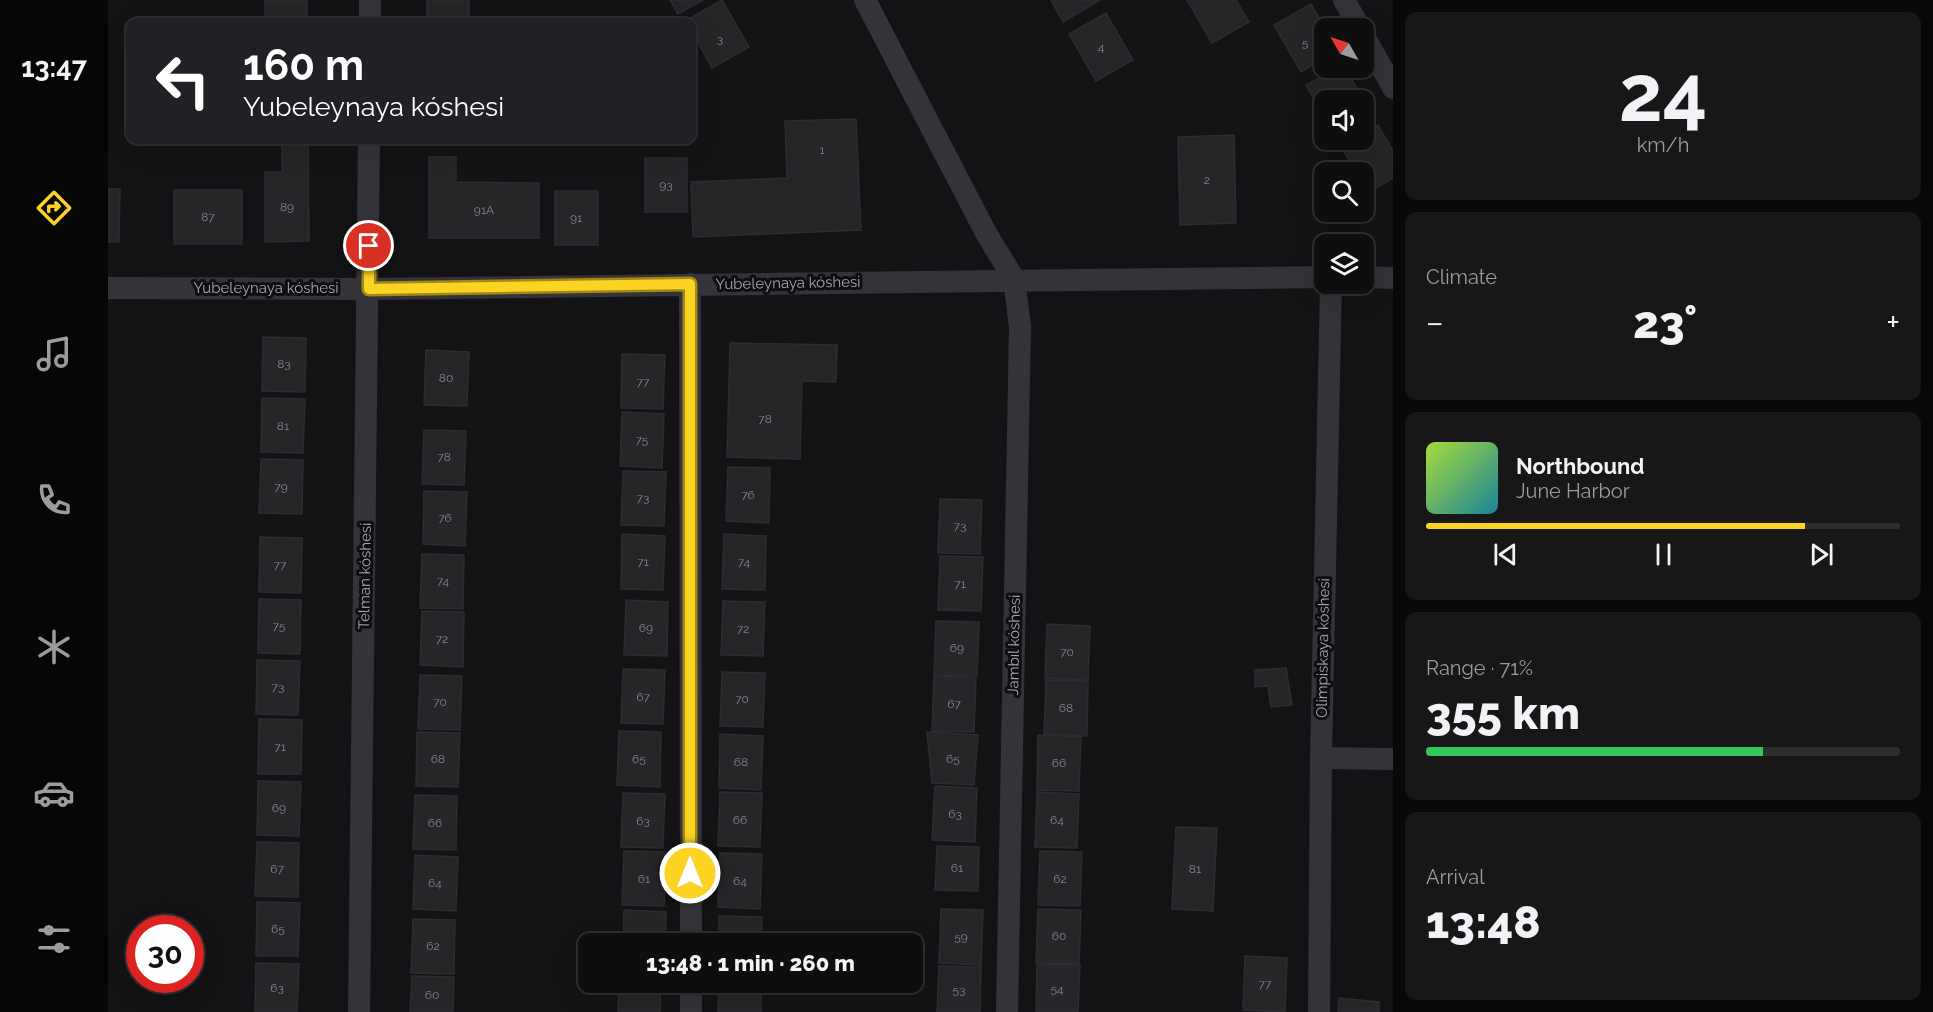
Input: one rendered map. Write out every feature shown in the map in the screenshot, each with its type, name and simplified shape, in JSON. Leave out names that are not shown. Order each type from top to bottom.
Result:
[{"type":"street","points":[[370,0],[370,18]]},
{"type":"street","points":[[865,0],[986,233],[1014,279]]},
{"type":"street","points":[[1344,0],[1354,18]]},
{"type":"street","points":[[1374,54],[1393,88]]},
{"type":"street","name":"Telman kóshesi","points":[[359,1012],[369,144]]},
{"type":"street","name":"Yubeleynaya kóshesi","points":[[108,288],[369,289],[1014,279],[1314,277]]},
{"type":"street","points":[[1374,277],[1393,278]]},
{"type":"street","name":"Jambıl kóshesi","points":[[1007,1012],[1020,327],[1014,279]]},
{"type":"street","points":[[690,284],[690,933]]},
{"type":"street","name":"Olimpiskaya kóshesi","points":[[1319,1012],[1321,758],[1331,294]]},
{"type":"street","points":[[1321,758],[1393,759]]},
{"type":"street","points":[[691,993],[691,1012]]},
{"type":"building","points":[[265,0],[307,0],[307,18],[265,18]]},
{"type":"building","points":[[427,0],[469,0],[469,18],[427,18]]},
{"type":"building","points":[[670,0],[703,0],[678,14]]},
{"type":"building","points":[[722,0],[749,47],[712,68],[696,39],[696,18],[690,18]]},
{"type":"building","points":[[1051,0],[1100,0],[1063,22]]},
{"type":"building","points":[[1187,0],[1236,0],[1249,22],[1212,43]]},
{"type":"building","points":[[1311,4],[1319,18],[1314,18],[1314,64],[1301,72],[1274,25]]},
{"type":"building","points":[[1106,13],[1133,60],[1096,81],[1069,34]]},
{"type":"building","points":[[1319,78],[1351,78],[1358,90],[1314,90],[1314,100],[1306,85]]},
{"type":"building","points":[[856,119],[861,230],[693,237],[691,182],[787,178],[785,121]]},
{"type":"building","points":[[1378,125],[1393,151],[1393,178],[1374,189],[1374,162],[1350,162],[1343,150],[1374,150],[1374,127]]},
{"type":"building","points":[[1234,135],[1236,223],[1180,225],[1178,137]]},
{"type":"building","points":[[282,144],[308,144],[309,241],[265,242],[265,172],[282,172]]},
{"type":"building","points":[[429,157],[456,157],[456,182],[539,183],[539,238],[429,238]]},
{"type":"building","points":[[645,158],[687,158],[687,212],[645,212]]},
{"type":"building","points":[[108,189],[120,189],[119,242],[108,242]]},
{"type":"building","points":[[174,190],[242,190],[242,244],[174,244]]},
{"type":"building","points":[[555,191],[598,191],[598,245],[555,245]]},
{"type":"building","points":[[263,337],[306,338],[305,392],[262,391]]},
{"type":"building","points":[[730,343],[837,345],[836,382],[802,381],[800,459],[727,457]]},
{"type":"building","points":[[426,350],[469,352],[467,406],[424,405]]},
{"type":"building","points":[[622,354],[665,355],[663,409],[621,408]]},
{"type":"building","points":[[262,398],[305,399],[303,453],[261,452]]},
{"type":"building","points":[[622,412],[664,414],[662,468],[620,466]]},
{"type":"building","points":[[424,430],[466,431],[464,485],[422,484]]},
{"type":"building","points":[[261,459],[303,460],[302,514],[259,513]]},
{"type":"building","points":[[728,467],[770,468],[769,523],[726,521]]},
{"type":"building","points":[[623,471],[666,472],[664,526],[621,525]]},
{"type":"building","points":[[424,491],[467,492],[465,546],[423,544]]},
{"type":"building","points":[[940,499],[982,500],[980,554],[938,553]]},
{"type":"building","points":[[622,534],[665,536],[663,590],[621,589]]},
{"type":"building","points":[[724,534],[766,536],[765,590],[722,589]]},
{"type":"building","points":[[260,537],[302,538],[301,593],[259,592]]},
{"type":"building","points":[[422,554],[464,555],[463,609],[420,608]]},
{"type":"building","points":[[940,556],[983,557],[981,611],[938,610]]},
{"type":"building","points":[[259,599],[301,600],[300,654],[258,653]]},
{"type":"building","points":[[626,600],[668,602],[667,656],[624,655]]},
{"type":"building","points":[[723,601],[765,602],[763,656],[721,655]]},
{"type":"building","points":[[422,611],[464,612],[463,667],[420,665]]},
{"type":"building","points":[[936,621],[979,622],[977,676],[934,675]]},
{"type":"building","points":[[1047,624],[1090,626],[1088,680],[1045,678]]},
{"type":"building","points":[[257,660],[300,661],[298,715],[256,714]]},
{"type":"building","points":[[1286,668],[1292,705],[1271,707],[1268,686],[1255,687],[1255,670]]},
{"type":"building","points":[[623,669],[665,670],[663,724],[621,723]]},
{"type":"building","points":[[722,672],[765,673],[763,727],[720,726]]},
{"type":"building","points":[[420,675],[462,676],[460,730],[418,729]]},
{"type":"building","points":[[934,676],[976,678],[974,732],[932,731]]},
{"type":"building","points":[[1046,680],[1088,681],[1087,736],[1044,734]]},
{"type":"building","points":[[259,719],[302,720],[301,774],[258,774]]},
{"type":"building","points":[[619,731],[661,732],[660,787],[617,785]]},
{"type":"building","points":[[417,732],[460,733],[458,787],[416,786]]},
{"type":"building","points":[[927,732],[978,735],[974,785],[932,783]]},
{"type":"building","points":[[720,734],[763,736],[761,790],[719,788]]},
{"type":"building","points":[[1038,735],[1081,737],[1079,791],[1037,790]]},
{"type":"building","points":[[258,781],[301,782],[299,836],[257,835]]},
{"type":"building","points":[[935,786],[977,788],[975,842],[932,840]]},
{"type":"building","points":[[720,792],[762,793],[760,847],[718,846]]},
{"type":"building","points":[[1037,792],[1079,794],[1077,848],[1035,847]]},
{"type":"building","points":[[623,793],[665,794],[663,848],[621,847]]},
{"type":"building","points":[[415,795],[457,796],[456,850],[413,849]]},
{"type":"building","points":[[1176,827],[1217,828],[1213,911],[1172,909]]},
{"type":"building","points":[[257,842],[299,843],[298,897],[255,896]]},
{"type":"building","points":[[937,846],[979,847],[978,891],[935,890]]},
{"type":"building","points":[[624,851],[666,852],[664,906],[622,905]]},
{"type":"building","points":[[1040,851],[1082,852],[1080,906],[1038,905]]},
{"type":"building","points":[[720,853],[762,854],[760,909],[718,907]]},
{"type":"building","points":[[415,855],[458,857],[456,911],[413,909]]},
{"type":"building","points":[[257,902],[300,903],[298,956],[256,956]]},
{"type":"building","points":[[941,909],[983,910],[981,965],[939,963]]},
{"type":"building","points":[[1038,909],[1081,910],[1079,964],[1036,963]]},
{"type":"building","points":[[624,910],[666,912],[665,933],[623,933]]},
{"type":"building","points":[[719,916],[762,917],[761,933],[719,933]]},
{"type":"building","points":[[413,919],[455,920],[454,974],[411,973]]},
{"type":"building","points":[[1245,956],[1287,958],[1285,1012],[1243,1010]]},
{"type":"building","points":[[256,963],[299,964],[297,1012],[255,1012]]},
{"type":"building","points":[[1037,964],[1080,965],[1078,1012],[1036,1012]]},
{"type":"building","points":[[939,966],[981,967],[980,1012],[937,1012]]},
{"type":"building","points":[[412,976],[454,977],[453,1012],[410,1012]]},
{"type":"building","points":[[619,993],[661,993],[660,1012],[618,1012]]},
{"type":"building","points":[[719,993],[761,993],[761,1012],[718,1012]]},
{"type":"building","points":[[1339,998],[1379,1002],[1379,1012],[1338,1012]]},
{"type":"route","points":[[369,246],[369,289],[690,284],[690,873]]}]
